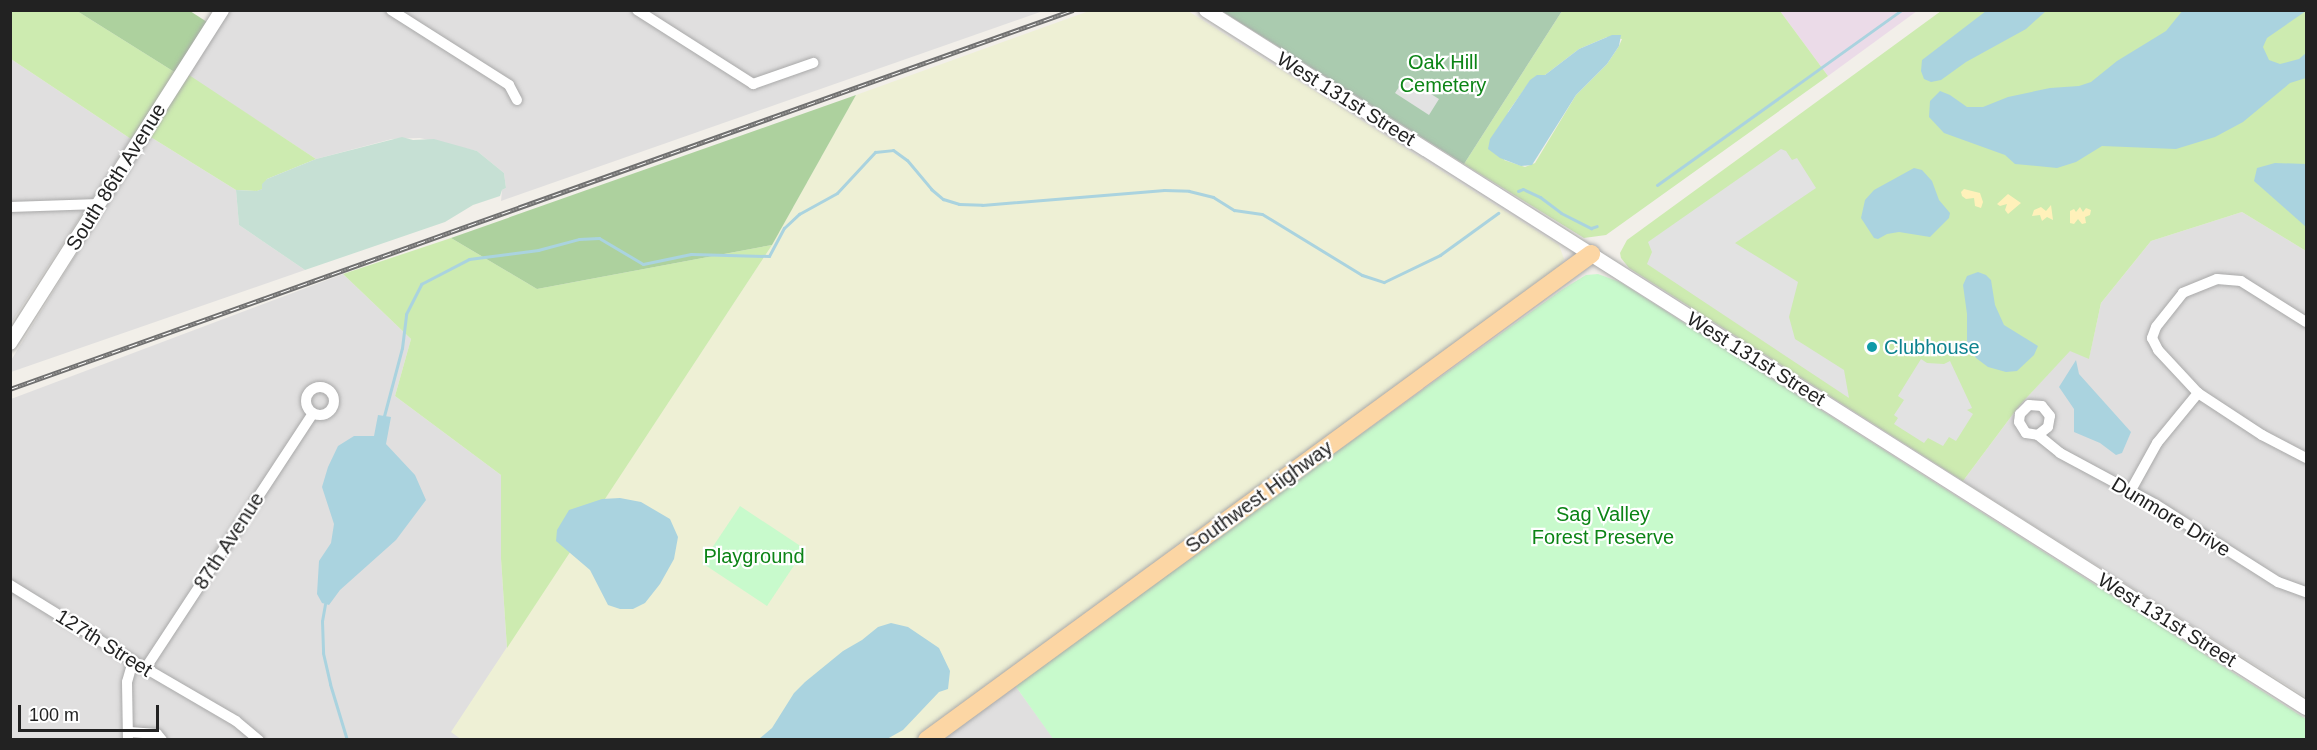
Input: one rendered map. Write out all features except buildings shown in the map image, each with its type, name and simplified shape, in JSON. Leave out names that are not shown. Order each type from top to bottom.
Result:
[{"type":"main road","name":"Southwest Highway","points":[[927,740],[1591,254]]},
{"type":"street","name":"South 86th Avenue","points":[[10,343],[222,10]]},
{"type":"street","points":[[391,10],[509,85],[517,100]]},
{"type":"street","points":[[637,10],[753,84],[813,63]]},
{"type":"street","name":"West 131st Street","points":[[1206,10],[2307,708]]},
{"type":"street","points":[[10,207],[99,204]]},
{"type":"street","points":[[2307,322],[2249,285],[2228,278],[2203,283],[2184,293],[2153,331],[2153,344],[2198,393],[2262,435],[2307,458]]},
{"type":"street","points":[[2130,490],[2157,443],[2198,393]]},
{"type":"street","name":"87th Avenue","points":[[145,669],[313,413]]},
{"type":"street","name":"Dunmore Drive","points":[[2038,435],[2060,453],[2130,490],[2278,582],[2307,592]]},
{"type":"street","name":"127th Street","points":[[10,585],[145,669],[236,721],[259,740]]},
{"type":"street","points":[[133,661],[127,682],[129,736],[157,734],[162,740]]},
{"type":"shaded area","points":[[229,11],[1043,11],[501,201],[502,190],[506,188],[504,173],[477,151],[420,138],[392,139],[316,159],[189,76]]},
{"type":"shaded area","points":[[1780,11],[1917,11],[1828,76]]},
{"type":"shaded area","points":[[11,59],[131,139],[11,323]]},
{"type":"shaded area","points":[[1405,78],[1439,99],[1429,115],[1395,93]]},
{"type":"shaded area","points":[[149,136],[236,190],[239,225],[305,270],[11,372],[10,362]]},
{"type":"shaded area","points":[[1781,149],[1786,151],[1792,160],[1797,158],[1816,188],[1735,243],[1798,282],[1789,317],[1795,339],[1844,370],[1849,398],[1647,264],[1652,252],[1648,242]]},
{"type":"shaded area","points":[[2242,212],[2306,251],[2306,697],[1963,481],[2019,406],[2070,350],[2089,358],[2101,303],[2151,241]]},
{"type":"shaded area","points":[[343,274],[411,339],[395,396],[501,475],[501,559],[507,648],[452,732],[462,739],[11,740],[11,399]]},
{"type":"shaded area","points":[[1921,359],[1927,363],[1944,364],[1950,361],[1972,408],[1967,410],[1973,414],[1956,441],[1949,437],[1943,446],[1928,438],[1924,443],[1894,424],[1898,418],[1894,415],[1904,400],[1898,396]]},
{"type":"shaded area","points":[[1014,684],[1054,739],[938,740]]},
{"type":"green space","points":[[10,11],[77,11],[176,73],[131,139],[11,59]]},
{"type":"green space","points":[[77,11],[190,11],[207,22],[176,73]]},
{"type":"green space","points":[[1089,11],[1188,11],[1559,245],[1564,259],[1556,274],[919,739],[462,740],[451,732],[772,245],[856,95]]},
{"type":"green space","name":"Oak Hill Cemetery","points":[[1222,11],[1562,11],[1464,164]]},
{"type":"green space","points":[[1562,11],[1780,11],[1828,76],[1606,235],[1584,238],[1464,164]],"holes":[[[1607,37],[1622,39],[1607,64],[1576,95],[1535,163],[1525,167],[1504,160],[1508,112],[1530,81],[1545,75],[1579,49]]]},
{"type":"green space","points":[[1941,11],[2306,11],[2306,251],[2242,212],[2151,241],[2101,303],[2089,359],[2070,351],[2019,406],[1963,481],[1629,268],[1620,253],[1627,240]]},
{"type":"green space","points":[[189,75],[316,159],[267,179],[263,189],[236,190],[149,136]]},
{"type":"green space","points":[[856,95],[772,245],[537,289],[451,238]]},
{"type":"green space","points":[[402,137],[413,140],[434,139],[477,151],[504,173],[506,188],[502,190],[500,196],[473,205],[445,222],[305,270],[239,225],[236,190],[257,191],[262,189],[262,184],[267,179],[316,159]]},
{"type":"green space","points":[[451,238],[537,289],[772,245],[507,648],[501,559],[501,475],[395,396],[411,339],[343,274]]},
{"type":"green space","name":"Sag Valley Forest Preserve","points":[[1598,274],[1620,282],[2306,719],[2306,739],[1054,740],[1014,684],[1563,289],[1586,275]]},
{"type":"green space","name":"Playground","points":[[740,506],[805,549],[767,606],[702,563]]},
{"type":"sand","points":[[1964,189],[1980,193],[1983,202],[1981,208],[1975,206],[1974,198],[1966,199],[1962,196],[1961,192]]},
{"type":"sand","points":[[2008,194],[2021,203],[2008,214],[2005,210],[2007,204],[2000,206],[1997,204]]},
{"type":"sand","points":[[2051,205],[2053,220],[2047,217],[2042,221],[2040,215],[2032,216],[2034,210],[2041,207],[2046,211]]},
{"type":"sand","points":[[2080,207],[2083,212],[2086,208],[2091,210],[2090,215],[2085,217],[2086,223],[2082,224],[2078,219],[2074,224],[2070,223],[2070,211],[2074,209],[2076,212]]},
{"type":"water","points":[[2183,10],[2306,11],[2267,38],[2263,47],[2269,60],[2280,64],[2299,59],[2306,53],[2306,78],[2290,83],[2243,122],[2215,137],[2176,149],[2102,146],[2076,162],[2057,168],[2015,164],[2005,155],[1944,133],[1929,117],[1930,101],[1940,91],[1967,107],[1983,107],[2008,97],[2050,88],[2079,86],[2091,82],[2117,61],[2166,31]]},
{"type":"water","points":[[1986,11],[2046,11],[2026,29],[1966,62],[1941,80],[1931,82],[1924,79],[1921,71],[1922,60]]},
{"type":"water","points":[[1612,35],[1621,35],[1619,46],[1607,64],[1576,95],[1532,165],[1521,166],[1500,158],[1488,149],[1490,139],[1530,80],[1537,75],[1545,75],[1579,49]]},
{"type":"water","points":[[2275,163],[2306,164],[2306,227],[2254,181],[2257,168]]},
{"type":"water","points":[[1914,168],[1922,170],[1932,181],[1939,200],[1950,213],[1949,218],[1930,237],[1899,232],[1887,234],[1878,239],[1874,238],[1861,218],[1865,200],[1874,190]]},
{"type":"water","points":[[1978,272],[1991,280],[1995,305],[2004,325],[2038,346],[2034,355],[2017,371],[2006,372],[1988,367],[1976,358],[1967,344],[1967,314],[1963,285],[1967,276]]},
{"type":"water","points":[[2076,360],[2079,374],[2131,432],[2122,453],[2116,455],[2100,443],[2074,432],[2074,409],[2059,387]]},
{"type":"water","points":[[378,415],[391,417],[386,444],[415,475],[426,500],[396,540],[340,590],[329,605],[322,603],[317,594],[319,561],[331,543],[334,524],[322,487],[338,446],[354,436],[374,436]]},
{"type":"water","points":[[620,498],[641,502],[670,519],[678,537],[674,559],[660,584],[645,603],[633,609],[620,609],[608,605],[590,570],[556,541],[557,530],[569,510],[602,499]]},
{"type":"water","points":[[891,623],[908,627],[939,648],[950,671],[948,689],[939,692],[903,730],[887,739],[759,739],[772,728],[794,693],[805,682],[843,651],[878,627]]},
{"type":"waterway","points":[[1657,185],[1901,10]]},
{"type":"waterway","points":[[384,416],[402,348],[406,314],[421,284],[469,259],[538,250],[579,239],[599,238],[643,264],[691,254],[769,256],[784,228],[799,214],[837,193],[875,152],[893,150],[907,160],[931,189],[943,199],[959,204],[982,205],[1164,190],[1189,191],[1213,197],[1234,210],[1262,214],[1362,275],[1384,282],[1440,255],[1498,213]]},
{"type":"waterway","points":[[1518,191],[1523,189],[1540,197],[1561,213],[1591,228],[1597,226]]},
{"type":"waterway","points":[[325,604],[322,621],[323,653],[347,740]]},
{"type":"railway","points":[[10,389],[1073,10]]},
{"type":"place","name":"Clubhouse","points":[[1872,347]]}]
